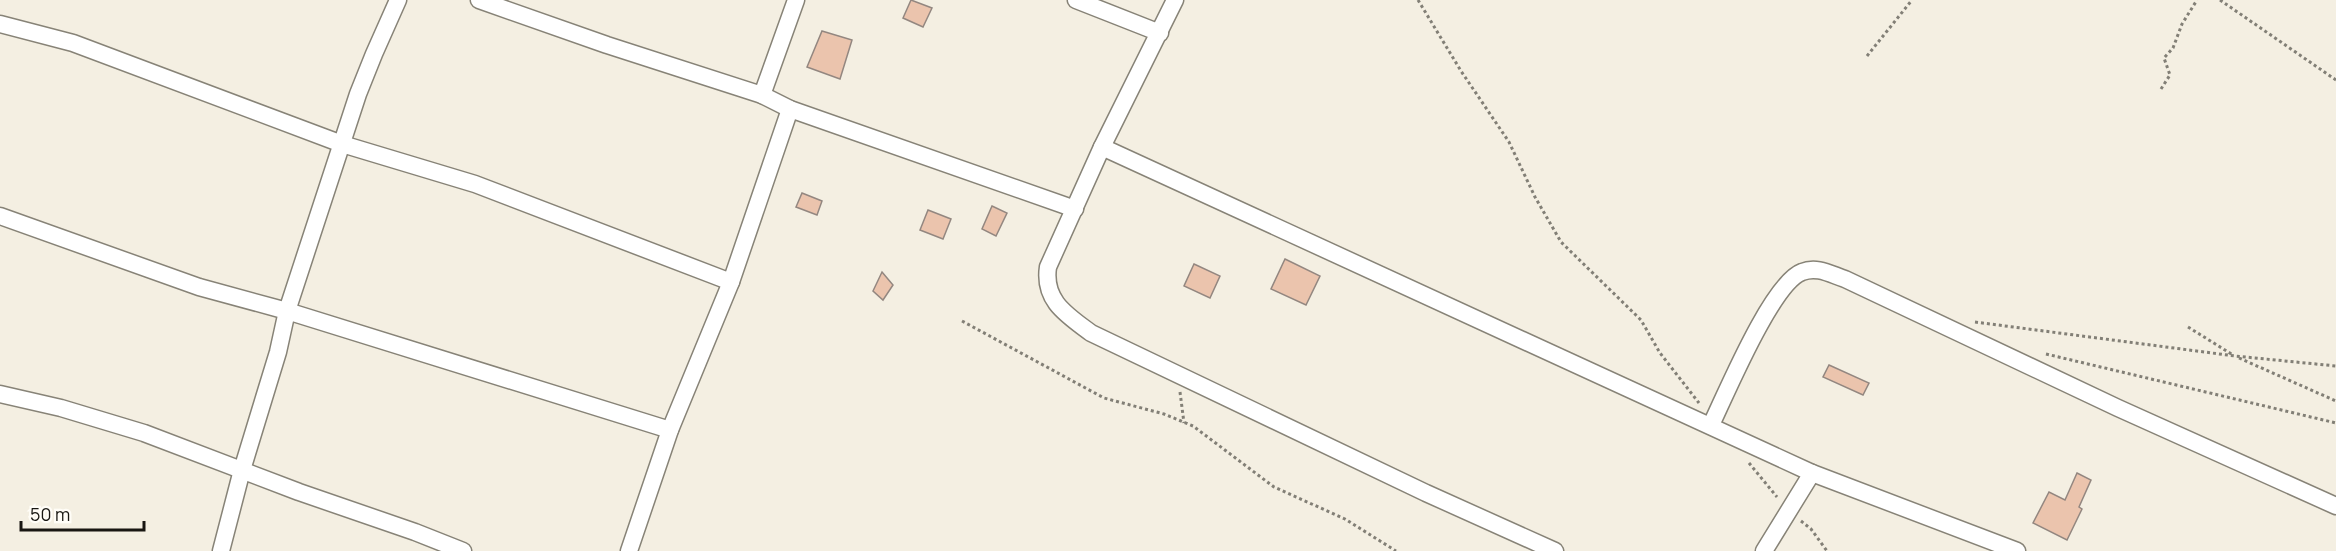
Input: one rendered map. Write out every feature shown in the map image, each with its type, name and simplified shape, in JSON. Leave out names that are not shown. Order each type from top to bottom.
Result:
[{"type":"street","points":[[221,551],[242,470],[264,404],[287,311],[374,54],[398,0]]},
{"type":"street","points":[[479,0],[762,95],[790,109],[1075,209]]},
{"type":"street","points":[[762,95],[796,0]]},
{"type":"street","points":[[1076,0],[1160,33]]},
{"type":"street","points":[[1175,0],[1102,147],[1048,267],[1046,279],[1060,310],[1091,333],[1178,376],[1555,551]]},
{"type":"street","points":[[0,24],[73,43],[342,144],[475,184],[731,282]]},
{"type":"street","points":[[629,551],[670,430],[731,282],[790,109]]},
{"type":"street","points":[[1102,147],[1812,473],[2017,551]]},
{"type":"street","points":[[0,216],[199,287],[287,311],[670,430]]},
{"type":"street","points":[[1711,425],[1755,331],[1779,295],[1799,273],[1816,269],[1845,279],[2118,408],[2336,506]]},
{"type":"street","points":[[0,394],[101,419],[186,448],[463,551]]},
{"type":"street","points":[[1764,551],[1812,473]]},
{"type":"path","points":[[1418,0],[1461,71],[1509,142],[1535,197],[1561,242],[1641,320],[1660,353],[1697,401],[1711,425]]},
{"type":"path","points":[[1867,56],[1912,0]]},
{"type":"path","points":[[2161,89],[2170,75],[2164,58],[2173,48],[2182,24],[2197,0]]},
{"type":"path","points":[[2220,0],[2336,80]]},
{"type":"path","points":[[1965,320],[2235,356],[2336,366]]},
{"type":"path","points":[[962,321],[1104,398],[1164,414],[1193,426],[1274,487],[1346,519],[1396,551]]},
{"type":"path","points":[[2188,327],[2235,356],[2336,401]]},
{"type":"path","points":[[2041,353],[2336,423]]},
{"type":"path","points":[[1178,376],[1184,423]]},
{"type":"path","points":[[1746,460],[1789,510],[1811,529],[1827,551]]},
{"type":"building","points":[[911,0],[932,8],[923,27],[903,18]]},
{"type":"building","points":[[822,31],[852,40],[840,79],[807,67]]},
{"type":"building","points":[[802,193],[822,201],[817,215],[796,207]]},
{"type":"building","points":[[992,206],[1007,213],[996,236],[982,229]]},
{"type":"building","points":[[928,210],[951,219],[943,239],[920,230]]},
{"type":"building","points":[[1285,259],[1320,276],[1306,305],[1271,289]]},
{"type":"building","points":[[1194,264],[1220,276],[1210,298],[1184,286]]},
{"type":"building","points":[[882,272],[893,285],[883,300],[873,291]]},
{"type":"building","points":[[1829,365],[1869,383],[1863,395],[1823,377]]},
{"type":"building","points":[[2077,473],[2091,480],[2079,507],[2082,509],[2067,540],[2033,523],[2049,492],[2065,500]]}]
